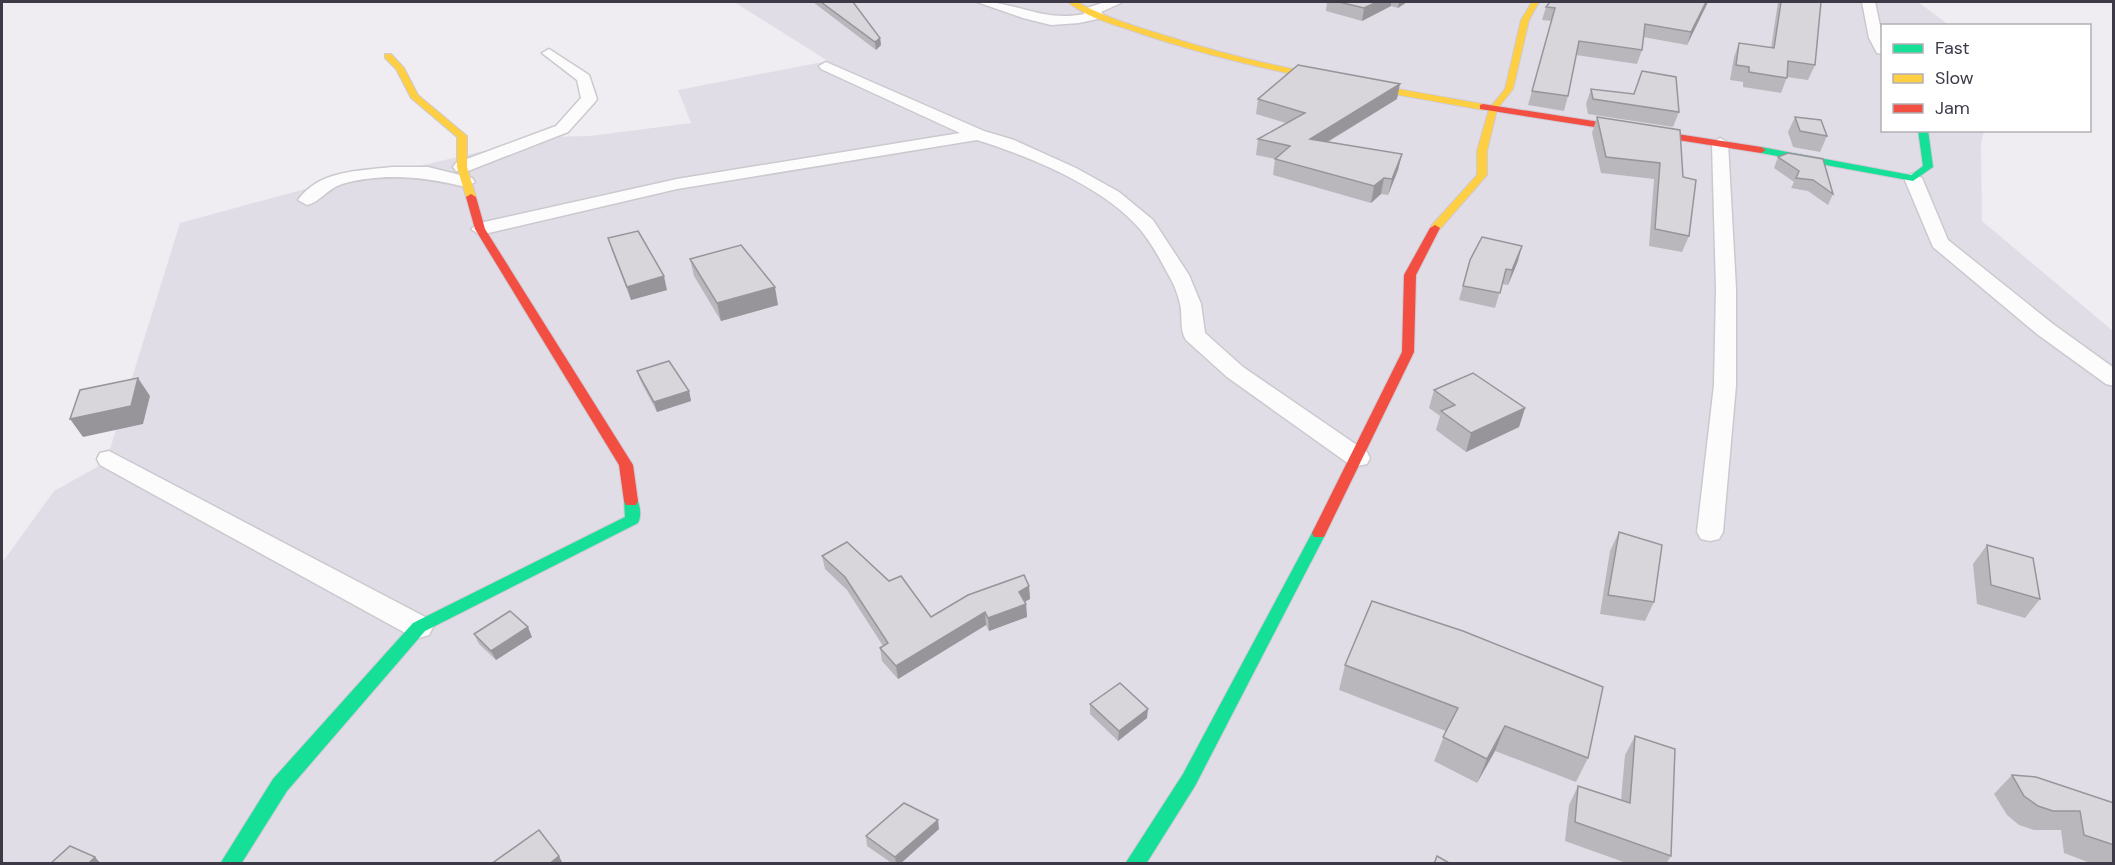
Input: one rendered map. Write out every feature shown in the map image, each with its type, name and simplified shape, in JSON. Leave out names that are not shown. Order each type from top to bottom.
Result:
[{"type":"street","points":[[984,2],[1052,22],[1071,22],[1116,2]]},
{"type":"street","points":[[1072,2],[1093,14],[1195,50],[1493,110],[1720,143],[1913,178],[1928,167],[1923,132]]},
{"type":"street","points":[[1135,864],[1189,780],[1358,458],[1408,352],[1410,275],[1438,223],[1482,175],[1482,151],[1493,110],[1509,89],[1525,20],[1535,2]]},
{"type":"street","points":[[1868,2],[1876,38],[1881,48]]},
{"type":"street","points":[[307,200],[320,187],[340,179],[392,172],[464,174],[562,129],[589,99],[584,78],[549,53]]},
{"type":"street","points":[[230,864],[280,785],[419,627],[633,519],[626,465],[480,229],[464,174],[462,136],[414,96],[400,68],[388,56]]},
{"type":"street","points":[[826,66],[978,135],[1008,144],[1070,172],[1113,196],[1146,224],[1179,275],[1191,304],[1194,335],[1235,372],[1358,458]]},
{"type":"street","points":[[480,229],[677,184],[978,135]]},
{"type":"street","points":[[1710,532],[1725,385],[1726,290],[1720,143]]},
{"type":"street","points":[[1913,178],[1940,243],[2045,329],[2114,379]]},
{"type":"street","points":[[109,459],[419,627]]},
{"type":"shaded area","points":[[734,2],[1918,2],[1948,24],[1881,24],[1881,132],[1984,132],[1981,144],[1982,221],[2113,331],[2113,863],[2,864],[2,563],[54,491],[106,462],[180,223],[364,173],[402,170],[543,137],[590,136],[691,123],[678,90],[828,61]]},
{"type":"building","points":[[821,2],[853,2],[880,38],[875,42]]},
{"type":"building","points":[[1339,2],[1377,2],[1364,8]]},
{"type":"building","points":[[1550,2],[1706,2],[1691,32],[1645,24],[1642,50],[1579,41],[1568,96],[1532,91],[1555,8],[1546,7]]},
{"type":"building","points":[[1781,2],[1821,2],[1815,65],[1788,61],[1787,78],[1749,72],[1749,67],[1736,65],[1739,43],[1774,48]]},
{"type":"building","points":[[1298,65],[1400,84],[1310,139],[1402,154],[1392,179],[1384,178],[1374,186],[1275,159],[1290,146],[1258,139],[1305,113],[1258,99]]},
{"type":"building","points":[[1642,71],[1676,77],[1679,112],[1593,99],[1591,89],[1634,94]]},
{"type":"building","points":[[1597,117],[1680,130],[1683,177],[1696,180],[1689,236],[1655,229],[1660,163],[1606,157]]},
{"type":"building","points":[[1795,117],[1821,120],[1827,136],[1800,131]]},
{"type":"building","points":[[1788,153],[1823,159],[1833,194],[1813,180],[1796,178],[1799,171],[1778,157]]},
{"type":"building","points":[[638,231],[664,276],[627,287],[608,238]]},
{"type":"building","points":[[1482,237],[1522,246],[1512,270],[1506,269],[1500,293],[1463,286],[1470,260]]},
{"type":"building","points":[[741,245],[775,287],[717,303],[690,259]]},
{"type":"building","points":[[669,361],[689,391],[654,402],[637,371]]},
{"type":"building","points":[[1473,373],[1525,408],[1471,433],[1441,411],[1455,405],[1434,390]]},
{"type":"building","points":[[138,378],[131,406],[70,419],[80,390]]},
{"type":"building","points":[[1619,532],[1662,545],[1654,602],[1608,595]]},
{"type":"building","points":[[847,542],[889,581],[901,576],[931,617],[968,595],[1024,575],[1029,586],[1019,592],[1026,604],[988,618],[985,612],[896,666],[880,648],[888,643],[845,577],[822,556]]},
{"type":"building","points":[[1987,545],[2033,558],[2040,599],[1991,585]]},
{"type":"building","points":[[1372,601],[1463,631],[1603,687],[1588,758],[1505,726],[1487,759],[1443,737],[1458,708],[1345,665]]},
{"type":"building","points":[[510,611],[528,627],[491,651],[474,634]]},
{"type":"building","points":[[1120,683],[1148,709],[1119,731],[1090,704]]},
{"type":"building","points":[[1635,736],[1675,749],[1671,856],[1575,822],[1578,786],[1630,803]]},
{"type":"building","points":[[2012,775],[2036,777],[2114,803],[2114,845],[2084,835],[2080,811],[2053,811],[2038,806],[2024,796]]},
{"type":"building","points":[[904,803],[938,820],[895,857],[866,836]]},
{"type":"building","points":[[539,830],[559,856],[549,864],[491,864]]},
{"type":"building","points":[[70,846],[95,857],[88,864],[50,864]]},
{"type":"building","points":[[1437,856],[1451,864],[1434,864]]},
{"type":"traffic: fast","points":[[1761,150],[1913,178],[1928,167],[1923,132]]},
{"type":"traffic: fast","points":[[230,864],[280,785],[419,627],[633,519],[631,501]]},
{"type":"traffic: fast","points":[[1135,864],[1189,780],[1319,533]]},
{"type":"traffic: slow","points":[[1072,2],[1100,16],[1189,46],[1230,57],[1314,76],[1483,107]]},
{"type":"traffic: slow","points":[[1435,228],[1482,175],[1482,151],[1493,109],[1509,89],[1525,20],[1535,2]]},
{"type":"traffic: slow","points":[[388,56],[400,68],[414,96],[462,136],[462,167],[471,197]]},
{"type":"traffic: jam","points":[[1483,107],[1761,150]]},
{"type":"traffic: jam","points":[[471,197],[480,229],[626,465],[631,501]]},
{"type":"traffic: jam","points":[[1319,533],[1408,352],[1410,275],[1435,228]]}]
